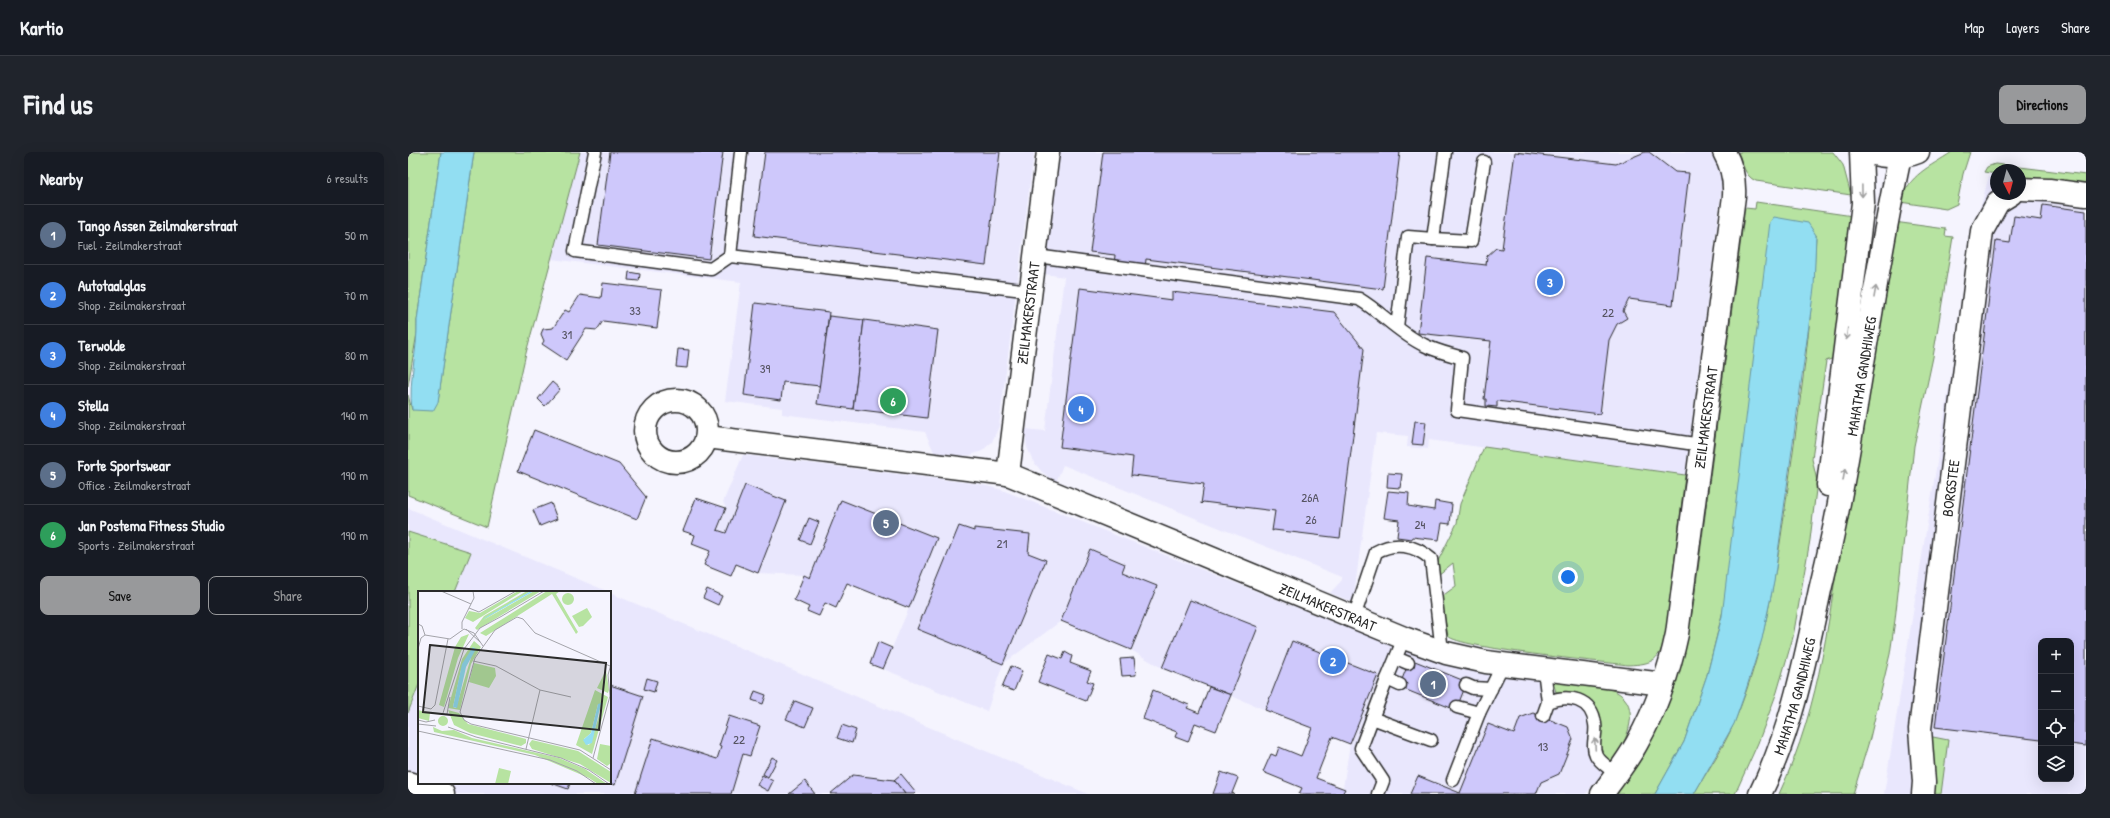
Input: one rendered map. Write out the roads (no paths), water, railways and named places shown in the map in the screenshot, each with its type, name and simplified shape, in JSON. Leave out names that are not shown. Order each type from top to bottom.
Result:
[{"type":"street","name":"ZEILMAKERSTRAAT","points":[[1008,474],[1048,152]]},
{"type":"street","name":"ZEILMAKERSTRAAT","points":[[1602,794],[1637,744],[1663,684],[1672,659],[1677,634],[1734,196],[1735,185],[1731,166],[1724,152]]},
{"type":"street","name":"MAHATMA GANDHIWEG","points":[[1819,595],[1826,502],[1863,203],[1862,152]]},
{"type":"street","points":[[1866,152],[1880,156],[1909,154]]},
{"type":"street","name":"MAHATMA GANDHIWEG","points":[[1760,794],[1774,763],[1798,694],[1839,504],[1889,207],[1909,154]]},
{"type":"street","points":[[2026,189],[2049,190],[2086,195]]},
{"type":"street","name":"BORGSTEE","points":[[1923,794],[1924,782],[1920,729],[1982,231],[1998,202],[2001,200]]},
{"type":"street","name":"ZEILMAKERSTRAAT","points":[[707,437],[1008,474],[1404,638],[1442,651],[1503,664],[1663,684]]},
{"type":"street","points":[[408,782],[443,794]]},
{"type":"lane","points":[[596,152],[575,251],[711,269],[730,256],[1031,291]]},
{"type":"lane","points":[[730,256],[741,152]]},
{"type":"lane","points":[[1433,239],[1445,152]]},
{"type":"lane","points":[[1397,327],[1408,237],[1471,241],[1484,162]]},
{"type":"lane","points":[[1036,256],[1359,299],[1374,308],[1397,327],[1423,345],[1462,358],[1457,410],[1702,445]]},
{"type":"lane","points":[[1354,617],[1376,552],[1387,546],[1401,544],[1412,548],[1424,553],[1431,559],[1442,651]]},
{"type":"lane","points":[[1378,794],[1383,781],[1361,748],[1404,638]]},
{"type":"lane","points":[[1396,658],[1408,663]]},
{"type":"lane","points":[[1453,780],[1479,713],[1503,664]]},
{"type":"lane","points":[[1543,716],[1548,702],[1544,669]]},
{"type":"lane","points":[[1387,679],[1400,685]]},
{"type":"lane","points":[[1466,686],[1490,689]]},
{"type":"lane","points":[[1548,702],[1562,698],[1577,698],[1589,707],[1596,724],[1594,745],[1596,754],[1601,761],[1616,774]]},
{"type":"lane","points":[[1457,707],[1479,713]]},
{"type":"lane","points":[[1372,718],[1431,740]]},
{"type":"water","points":[[441,152],[474,152],[438,402],[433,411],[412,410],[411,387],[417,320]]},
{"type":"water","points":[[1774,217],[1808,223],[1816,235],[1814,288],[1774,582],[1762,639],[1734,724],[1694,794],[1655,794],[1684,742],[1707,675],[1722,616],[1770,222]]},
{"type":"place","name":"Terwolde","points":[[1550,282]]},
{"type":"place","name":"Jan Postema Fitness Studio","points":[[893,401]]},
{"type":"place","name":"Stella","points":[[1081,409]]},
{"type":"place","name":"Forte Sportswear","points":[[886,523]]},
{"type":"place","name":"Autotaalglas","points":[[1333,661]]},
{"type":"place","name":"Tango Assen Zeilmakerstraat","points":[[1433,684]]}]
